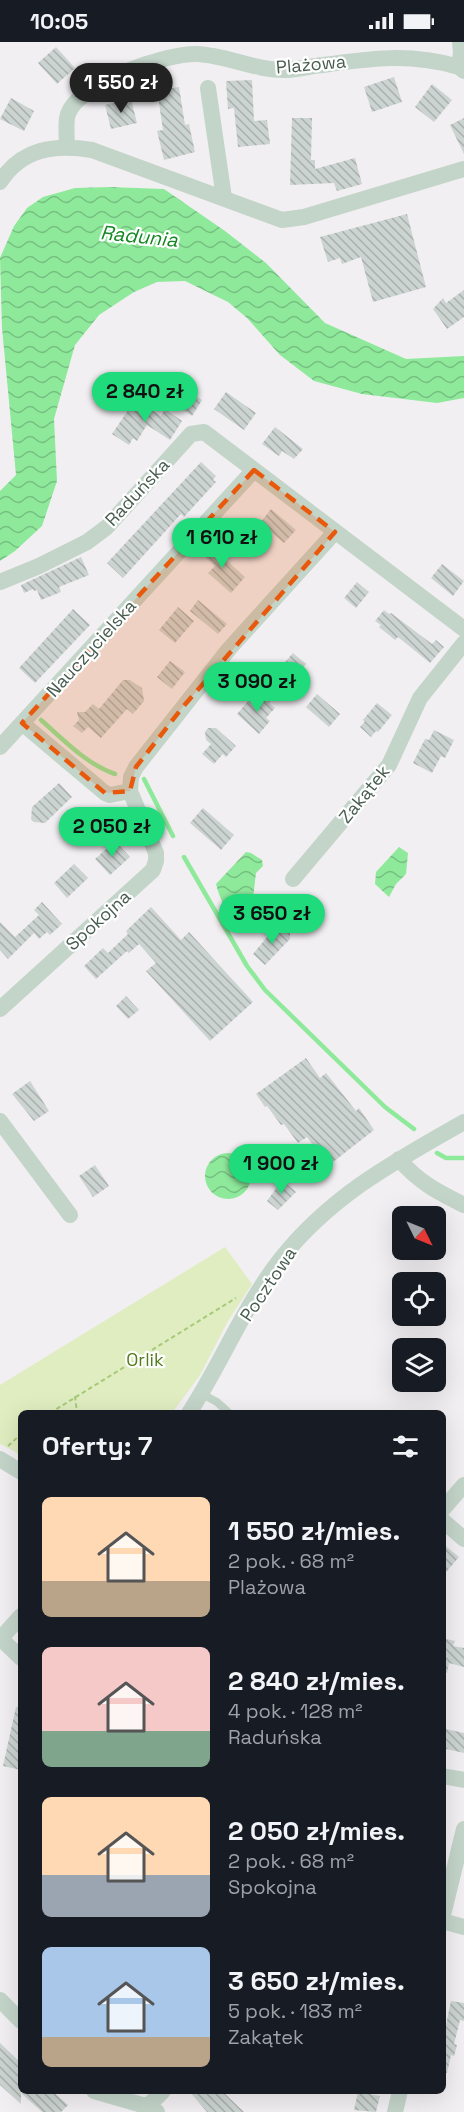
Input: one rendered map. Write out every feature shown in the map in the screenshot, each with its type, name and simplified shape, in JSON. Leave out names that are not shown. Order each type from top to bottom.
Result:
[{"type":"street","points":[[460,42],[462,69]]},
{"type":"street","name":"Plażowa","points":[[67,146],[68,115],[77,100],[93,87],[153,63],[178,56],[198,54],[287,70],[398,57],[428,59],[462,69]]},
{"type":"street","points":[[208,88],[224,198]]},
{"type":"street","points":[[0,182],[17,162],[44,149],[67,146],[92,150],[282,219],[304,216],[464,169]]},
{"type":"street","name":"Raduńska","points":[[0,582],[87,542],[100,532],[191,434],[204,432],[464,629]]},
{"type":"street","name":"Nauczycielska","points":[[0,747],[254,470]]},
{"type":"street","points":[[22,723],[105,793],[110,795],[130,791],[131,777],[136,767],[182,708],[229,649],[335,532]]},
{"type":"street","name":"Zakątek","points":[[293,879],[389,765],[420,698],[464,643]]},
{"type":"street","name":"Spokojna","points":[[0,1009],[153,870],[156,853],[130,791]]},
{"type":"street","points":[[0,1121],[70,1215]]},
{"type":"street","name":"Pocztowa","points":[[191,1410],[250,1306],[279,1261],[316,1220],[377,1172],[464,1122]]},
{"type":"street","points":[[399,1159],[429,1188],[464,1205]]},
{"type":"street","points":[[2,1455],[18,1469]]},
{"type":"street","points":[[446,1505],[464,1485]]},
{"type":"street","points":[[446,1523],[464,1539]]},
{"type":"street","points":[[18,1619],[0,1638],[18,1655]]},
{"type":"street","points":[[446,1777],[464,1780]]},
{"type":"street","points":[[446,1903],[464,1829]]},
{"type":"street","points":[[446,1921],[464,1927]]},
{"type":"street","points":[[0,2000],[18,2018]]},
{"type":"street","points":[[105,2094],[153,2108],[161,2094]]},
{"type":"street","points":[[395,2112],[399,2094]]},
{"type":"lane","points":[[202,1394],[226,1410]]},
{"type":"path","points":[[54,1410],[237,1297]]},
{"type":"path","points":[[75,1396],[77,1410]]},
{"type":"path","points":[[2,1455],[18,1437]]},
{"type":"highlighted area","points":[[254,470],[335,532],[182,708],[136,767],[130,791],[105,793],[22,723]]},
{"type":"green space","name":"Orlik","points":[[225,1247],[252,1284],[228,1321],[200,1375],[174,1410],[18,1410],[18,1454],[0,1444],[0,1385]]},
{"type":"water","name":"Radunia","points":[[75,188],[164,189],[225,231],[266,263],[325,323],[406,359],[464,356],[464,398],[437,403],[362,394],[314,381],[280,355],[247,318],[228,302],[185,281],[157,282],[134,292],[99,315],[75,345],[54,419],[57,481],[42,526],[15,551],[0,561],[0,491],[16,475],[2,328],[0,258],[14,226],[27,208],[43,197]]},
{"type":"water","points":[[399,847],[408,853],[406,874],[396,884],[389,897],[375,884],[376,872]]},
{"type":"water","points":[[246,852],[262,860],[263,866],[256,873],[251,915],[245,921],[239,922],[224,905],[216,884]]},
{"type":"water","points":[[228,1153],[244,1160],[251,1176],[244,1192],[228,1199],[212,1192],[205,1176],[212,1160]]},
{"type":"building","points":[[56,47],[75,68],[57,84],[38,63]]},
{"type":"building","points":[[394,77],[402,102],[372,112],[364,87]]},
{"type":"building","points":[[252,80],[254,121],[267,120],[270,144],[238,147],[234,108],[228,109],[226,81]]},
{"type":"building","points":[[432,84],[452,100],[434,122],[415,107]]},
{"type":"building","points":[[179,87],[185,125],[189,124],[195,152],[164,160],[157,131],[163,130],[157,90]]},
{"type":"building","points":[[11,98],[34,111],[24,131],[0,119]]},
{"type":"building","points":[[131,99],[137,123],[111,129],[105,105]]},
{"type":"building","points":[[292,118],[312,118],[311,160],[315,160],[315,169],[355,158],[362,184],[337,191],[334,183],[290,185]]},
{"type":"building","points":[[464,118],[464,154],[450,125]]},
{"type":"building","points":[[407,214],[426,287],[373,302],[361,257],[342,264],[340,258],[328,262],[320,237]]},
{"type":"building","points":[[464,290],[464,317],[447,329],[433,309],[443,298],[446,303]]},
{"type":"building","points":[[226,392],[256,413],[244,430],[214,409]]},
{"type":"building","points":[[191,393],[202,400],[192,416],[180,408]]},
{"type":"building","points":[[135,400],[161,416],[165,409],[182,421],[170,440],[147,425],[137,441],[133,438],[129,445],[112,434]]},
{"type":"building","points":[[275,427],[303,449],[294,459],[282,451],[279,456],[262,444]]},
{"type":"building","points":[[201,462],[216,476],[213,480],[216,482],[184,517],[181,514],[123,578],[107,563]]},
{"type":"building","points":[[271,509],[296,530],[284,543],[260,523]]},
{"type":"building","points":[[206,542],[245,577],[231,593],[208,573],[215,566],[198,551]]},
{"type":"building","points":[[81,557],[89,575],[59,587],[61,592],[41,600],[37,590],[33,589],[24,593],[21,585]]},
{"type":"building","points":[[442,564],[464,581],[453,596],[431,578]]},
{"type":"building","points":[[357,582],[369,592],[356,608],[344,598]]},
{"type":"building","points":[[198,600],[227,624],[218,634],[190,611]]},
{"type":"building","points":[[178,607],[194,621],[175,643],[159,630]]},
{"type":"building","points":[[73,609],[90,625],[35,683],[19,668]]},
{"type":"building","points":[[384,610],[432,644],[436,640],[444,647],[430,663],[398,637],[395,640],[379,627],[381,625],[375,621]]},
{"type":"building","points":[[293,653],[306,664],[286,688],[273,676]]},
{"type":"building","points":[[170,661],[185,672],[172,689],[157,677]]},
{"type":"building","points":[[123,680],[130,680],[142,688],[144,701],[133,714],[127,709],[101,738],[88,727],[82,733],[73,726],[79,720],[77,712],[85,712],[93,704],[99,709]]},
{"type":"building","points":[[256,692],[264,699],[270,699],[270,704],[275,708],[266,718],[270,721],[259,734],[237,714]]},
{"type":"building","points":[[317,694],[340,714],[329,727],[306,707]]},
{"type":"building","points":[[377,703],[392,715],[371,737],[360,727]]},
{"type":"building","points":[[208,728],[216,728],[236,746],[226,757],[223,754],[214,764],[202,754],[211,744],[206,740],[205,732]]},
{"type":"building","points":[[434,730],[454,740],[445,758],[441,756],[432,773],[413,763],[425,739],[429,740]]},
{"type":"building","points":[[59,783],[72,797],[45,823],[34,822],[31,819],[32,807]]},
{"type":"building","points":[[203,808],[234,835],[221,850],[190,823]]},
{"type":"building","points":[[115,841],[130,857],[110,875],[95,859]]},
{"type":"building","points":[[74,864],[88,878],[67,898],[54,883]]},
{"type":"building","points":[[42,902],[62,924],[50,935],[47,932],[39,939],[34,933],[8,959],[0,950],[0,922],[15,937],[39,915],[34,910]]},
{"type":"building","points":[[151,907],[181,940],[189,932],[253,1002],[210,1041],[146,971],[156,963],[139,944],[129,953],[127,951],[96,979],[84,966],[103,948],[108,953],[128,934],[126,931]]},
{"type":"building","points":[[277,925],[284,931],[290,931],[290,939],[265,965],[253,954]]},
{"type":"building","points":[[126,996],[139,1010],[128,1019],[116,1006]]},
{"type":"building","points":[[306,1058],[320,1078],[326,1073],[356,1111],[359,1108],[374,1130],[328,1166],[307,1137],[298,1143],[256,1094]]},
{"type":"building","points":[[30,1081],[49,1111],[34,1121],[12,1094]]},
{"type":"building","points":[[95,1165],[109,1186],[93,1197],[79,1176]]},
{"type":"building","points":[[282,1180],[296,1192],[278,1210],[267,1201]]},
{"type":"building","points":[[446,1546],[459,1557],[446,1572]]},
{"type":"building","points":[[446,1639],[455,1641],[453,1646],[464,1648],[464,1667],[449,1663],[447,1673]]},
{"type":"building","points":[[16,1707],[18,1707],[18,1769],[3,1766]]},
{"type":"building","points":[[446,1729],[464,1733],[464,1753],[446,1749]]},
{"type":"building","points":[[451,2001],[464,2003],[464,2021],[460,2020],[454,2044],[457,2045],[454,2056],[451,2055],[447,2073],[446,2073],[446,2025]]},
{"type":"building","points":[[0,2043],[18,2060],[18,2094],[21,2094],[21,2104],[0,2085]]},
{"type":"building","points":[[22,2094],[55,2094],[68,2105],[61,2112],[42,2112]]},
{"type":"building","points":[[192,2094],[225,2094],[244,2112],[207,2112]]},
{"type":"building","points":[[358,2094],[380,2096],[376,2112],[354,2110]]},
{"type":"waterway","points":[[41,720],[85,758],[115,774]]},
{"type":"waterway","points":[[144,779],[173,836]]},
{"type":"waterway","points":[[184,857],[247,966],[265,990],[385,1107],[414,1129]]},
{"type":"waterway","points":[[437,1153],[446,1158],[464,1158]]}]
